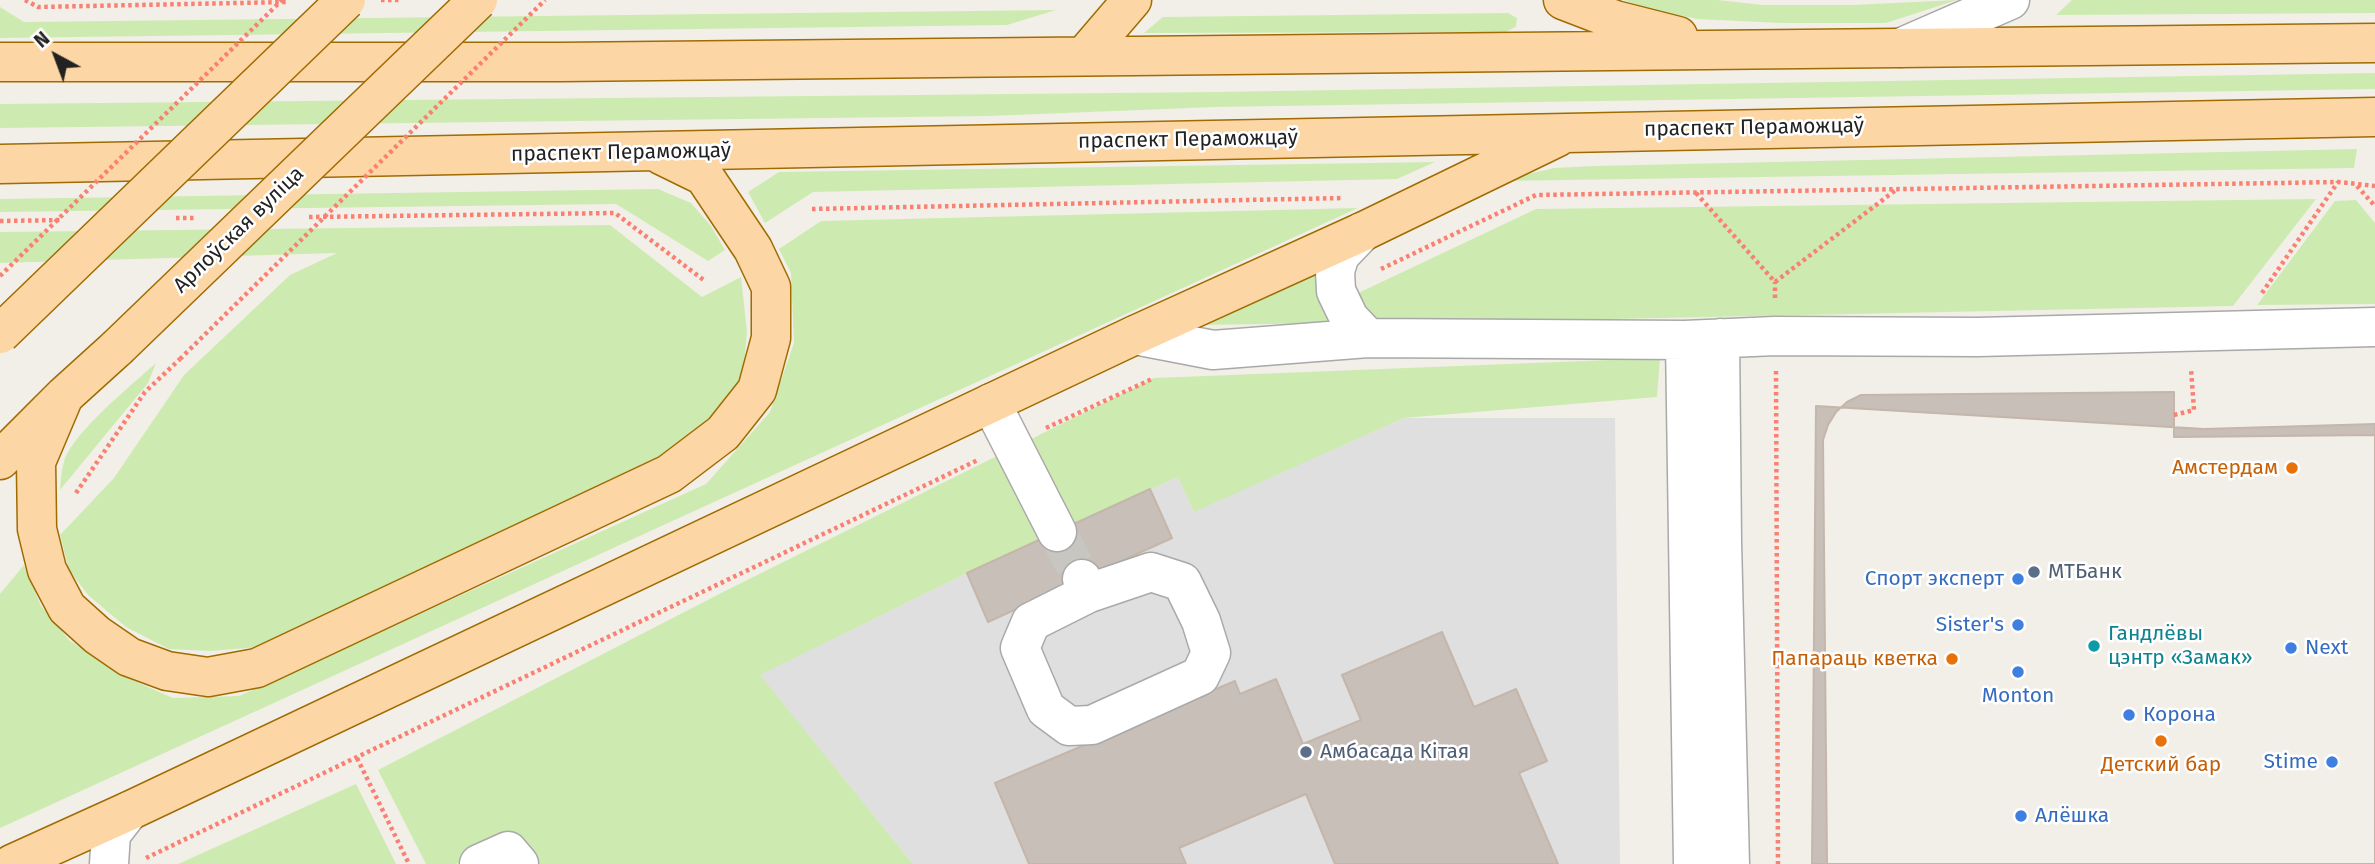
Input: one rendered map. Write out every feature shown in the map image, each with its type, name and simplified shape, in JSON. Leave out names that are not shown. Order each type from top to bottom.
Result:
[{"type":"main road","points":[[0,334],[345,0]]},
{"type":"main road","name":"Арлоўская вуліца","points":[[0,460],[478,0]]},
{"type":"main road","points":[[1084,56],[1132,0]]},
{"type":"main road","points":[[1563,0],[1615,20],[1730,49]]},
{"type":"main road","points":[[0,62],[560,62],[2375,43]]},
{"type":"main road","name":"праспект Пераможцаў","points":[[0,164],[2375,117]]},
{"type":"main road","points":[[16,863],[1135,335],[1355,215],[1569,131]]},
{"type":"main road","points":[[64,396],[36,462],[37,529],[47,570],[67,608],[97,635],[129,657],[167,671],[208,677],[257,668],[669,474],[723,433],[757,390],[771,338],[771,287],[753,249],[704,176],[656,153]]},
{"type":"street","points":[[1900,48],[2010,0]]},
{"type":"street","points":[[1355,215],[1335,271],[1336,291],[1349,318],[1368,338]]},
{"type":"street","points":[[1135,335],[1213,350],[1368,338],[1978,337],[2375,327]]},
{"type":"street","points":[[1693,864],[1702,339]]},
{"type":"street","points":[[1702,339],[1722,542],[1730,864]]},
{"type":"street","points":[[991,403],[1057,532]]},
{"type":"street","points":[[1151,572],[1182,582],[1201,621],[1210,653],[1200,676],[1092,725],[1069,726],[1046,709],[1020,648],[1031,621],[1085,586],[1151,572]]},
{"type":"street","points":[[125,862],[111,834],[129,811]]},
{"type":"street","points":[[479,864],[508,851],[519,864]]},
{"type":"path","points":[[25,0],[38,7],[302,2]]},
{"type":"path","points":[[0,276],[282,0]]},
{"type":"path","points":[[371,1],[399,0]]},
{"type":"path","points":[[73,497],[145,392],[545,0]]},
{"type":"path","points":[[2236,330],[2339,182]]},
{"type":"path","points":[[1377,271],[1536,195],[2339,182],[2375,186]]},
{"type":"path","points":[[2357,185],[2375,206]]},
{"type":"path","points":[[1696,193],[1775,282],[1897,189]]},
{"type":"path","points":[[812,209],[1355,215]]},
{"type":"path","points":[[308,217],[615,213],[705,281]]},
{"type":"path","points":[[168,218],[196,218]]},
{"type":"path","points":[[0,221],[70,220]]},
{"type":"path","points":[[2174,415],[2194,410],[2191,364]]},
{"type":"path","points":[[1776,369],[1778,864]]},
{"type":"path","points":[[125,862],[357,758],[1012,443],[1150,379],[1164,379]]},
{"type":"path","points":[[357,758],[410,864]]},
{"type":"shaded area","points":[[1404,418],[1615,418],[1620,864],[913,864],[759,675],[967,573],[1178,477],[1194,511]]},
{"type":"green space","points":[[1624,0],[1852,5],[1957,0],[1886,23],[1781,23],[1697,19],[1648,9]]},
{"type":"green space","points":[[2072,0],[2375,0],[2375,13],[2056,15]]},
{"type":"green space","points":[[0,7],[24,22],[1056,10],[1007,25],[0,38]]},
{"type":"green space","points":[[1508,13],[1517,18],[1516,27],[1505,32],[1144,33],[1163,17]]},
{"type":"green space","points":[[2375,73],[2375,89],[1215,107],[989,116],[0,128],[0,104],[1216,92]]},
{"type":"green space","points":[[2357,149],[2354,168],[1499,181],[1554,168],[1594,166]]},
{"type":"green space","points":[[1435,162],[1397,179],[813,192],[765,223],[748,192],[779,172]]},
{"type":"green space","points":[[658,189],[691,203],[711,226],[725,250],[708,261],[616,204],[0,212],[0,199]]},
{"type":"green space","points":[[2316,199],[2233,306],[1375,324],[1354,295],[1536,209]]},
{"type":"green space","points":[[2356,200],[2375,223],[2375,304],[2257,305],[2335,201]]},
{"type":"green space","points":[[1358,208],[0,828],[0,594],[24,565],[41,606],[69,640],[116,673],[173,698],[239,696],[706,484],[770,412],[794,343],[791,273],[779,249],[821,221]]},
{"type":"green space","points":[[610,225],[702,297],[741,277],[747,331],[743,377],[697,435],[645,466],[260,647],[210,651],[169,649],[126,627],[89,596],[69,570],[60,535],[114,478],[184,375],[290,275],[337,253],[0,263],[0,232]]},
{"type":"green space","points":[[1321,271],[1336,323],[1201,325]]},
{"type":"green space","points":[[1660,358],[1657,397],[1404,418],[1194,512],[1178,477],[967,573],[760,675],[913,864],[534,864],[513,838],[456,864],[426,864],[378,770],[727,590],[1154,378]]},
{"type":"green space","points":[[156,363],[148,383],[60,490],[64,462],[69,450],[104,409]]},
{"type":"green space","points":[[356,784],[396,864],[178,864]]},
{"type":"building","name":"Гандлёвы цэнтр «Замак»","points":[[2174,392],[2174,437],[2375,435],[2375,864],[1827,864],[1823,440],[1836,412],[1861,395]]},
{"type":"building","name":"Гандлёвы цэнтр «Замак»","points":[[1816,406],[2204,429],[2375,424],[2375,864],[1812,864]]},
{"type":"building","points":[[1150,489],[1172,538],[988,622],[967,573]]},
{"type":"building","name":"Амбасада Кітая","points":[[1442,632],[1474,707],[1516,689],[1547,761],[1519,773],[1558,864],[1335,864],[1306,794],[1179,848],[1186,864],[1029,864],[995,783],[1235,681],[1240,694],[1276,679],[1303,744],[1361,720],[1342,675]]},
{"type":"tunnel","points":[[1057,532],[1082,579]]},
{"type":"place","name":"Амстердам","points":[[2292,468]]},
{"type":"place","name":"МТБанк","points":[[2034,572]]},
{"type":"place","name":"Спорт эксперт","points":[[2018,579]]},
{"type":"place","name":"Sister's","points":[[2018,625]]},
{"type":"place","name":"Гандлёвы цэнтр «Замак»","points":[[2094,646]]},
{"type":"place","name":"Next","points":[[2291,648]]},
{"type":"place","name":"Папараць кветка","points":[[1952,659]]},
{"type":"place","name":"Monton","points":[[2018,672]]},
{"type":"place","name":"Корона","points":[[2129,715]]},
{"type":"place","name":"Детский бар","points":[[2161,741]]},
{"type":"place","name":"Амбасада Кітая","points":[[1306,752]]},
{"type":"place","name":"Stime","points":[[2332,762]]},
{"type":"place","name":"Алёшка","points":[[2021,816]]}]
